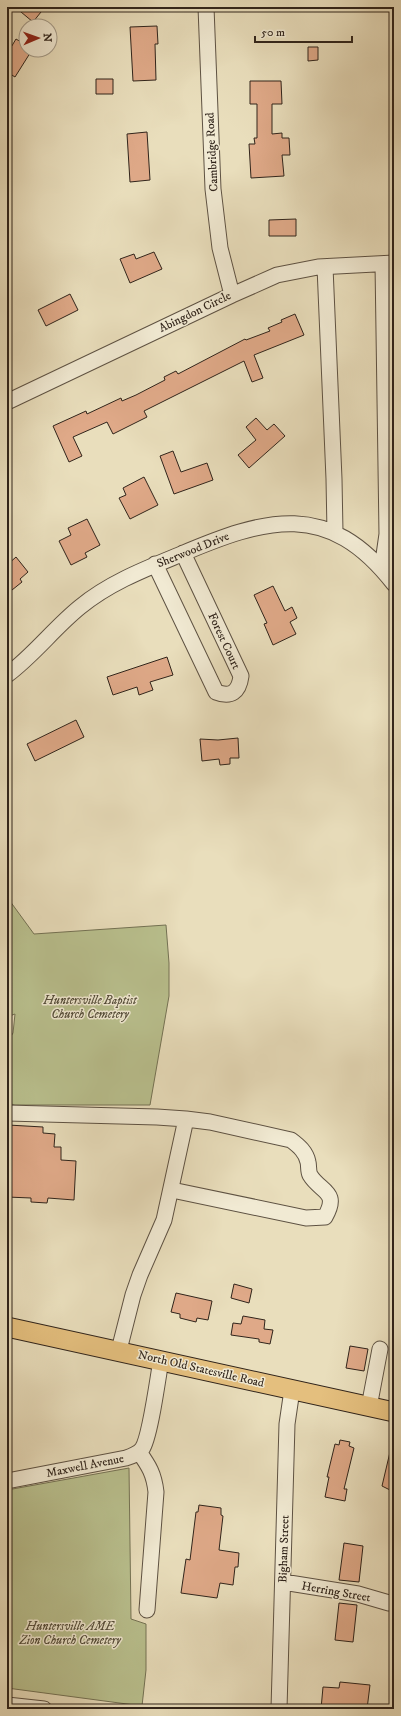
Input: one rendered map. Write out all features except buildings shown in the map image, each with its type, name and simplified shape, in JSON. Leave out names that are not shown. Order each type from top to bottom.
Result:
[{"type":"main road","name":"North Old Statesville Road","points":[[7,1327],[119,1350],[394,1412]]},
{"type":"street","name":"Cambridge Road","points":[[206,7],[213,189],[220,248],[232,295]]},
{"type":"street","name":"Abingdon Circle","points":[[7,402],[277,275],[296,270],[325,267],[388,264]]},
{"type":"street","points":[[382,569],[387,534],[388,264]]},
{"type":"street","points":[[325,267],[335,532]]},
{"type":"street","name":"Sherwood Drive","points":[[7,675],[79,607],[96,595],[126,578],[156,564],[243,530],[262,525],[300,523],[335,532],[359,548],[382,569],[394,584]]},
{"type":"street","name":"Forest Court","points":[[156,564],[216,692],[225,695],[234,693],[240,685],[241,676],[183,553]]},
{"type":"street","points":[[7,1114],[186,1119],[210,1122],[291,1140],[301,1148],[308,1160],[310,1174],[326,1190],[330,1198],[330,1208],[325,1217],[306,1218],[172,1190]]},
{"type":"street","points":[[119,1350],[133,1295],[164,1220],[172,1190],[186,1119]]},
{"type":"street","points":[[369,1407],[380,1349]]},
{"type":"street","name":"Maxwell Avenue","points":[[7,1481],[126,1458],[139,1452],[143,1448],[147,1433],[161,1360]]},
{"type":"street","name":"Bigham Street","points":[[279,1709],[287,1424],[292,1390]]},
{"type":"street","points":[[139,1452],[155,1478],[156,1492],[147,1610]]},
{"type":"street","name":"Herring Street","points":[[283,1582],[358,1594],[389,1603]]},
{"type":"street","points":[[7,1705],[44,1709]]},
{"type":"green space","name":"Huntersville Baptist Church Cemetery","points":[[7,897],[34,934],[166,925],[169,963],[169,996],[150,1105],[15,1105],[7,1103],[7,1043],[13,1033],[15,1014],[7,1017]]},
{"type":"green space","name":"Huntersville AME Zion Church Cemetery","points":[[129,1468],[131,1619],[146,1624],[146,1670],[142,1706],[7,1688],[7,1490]]}]
